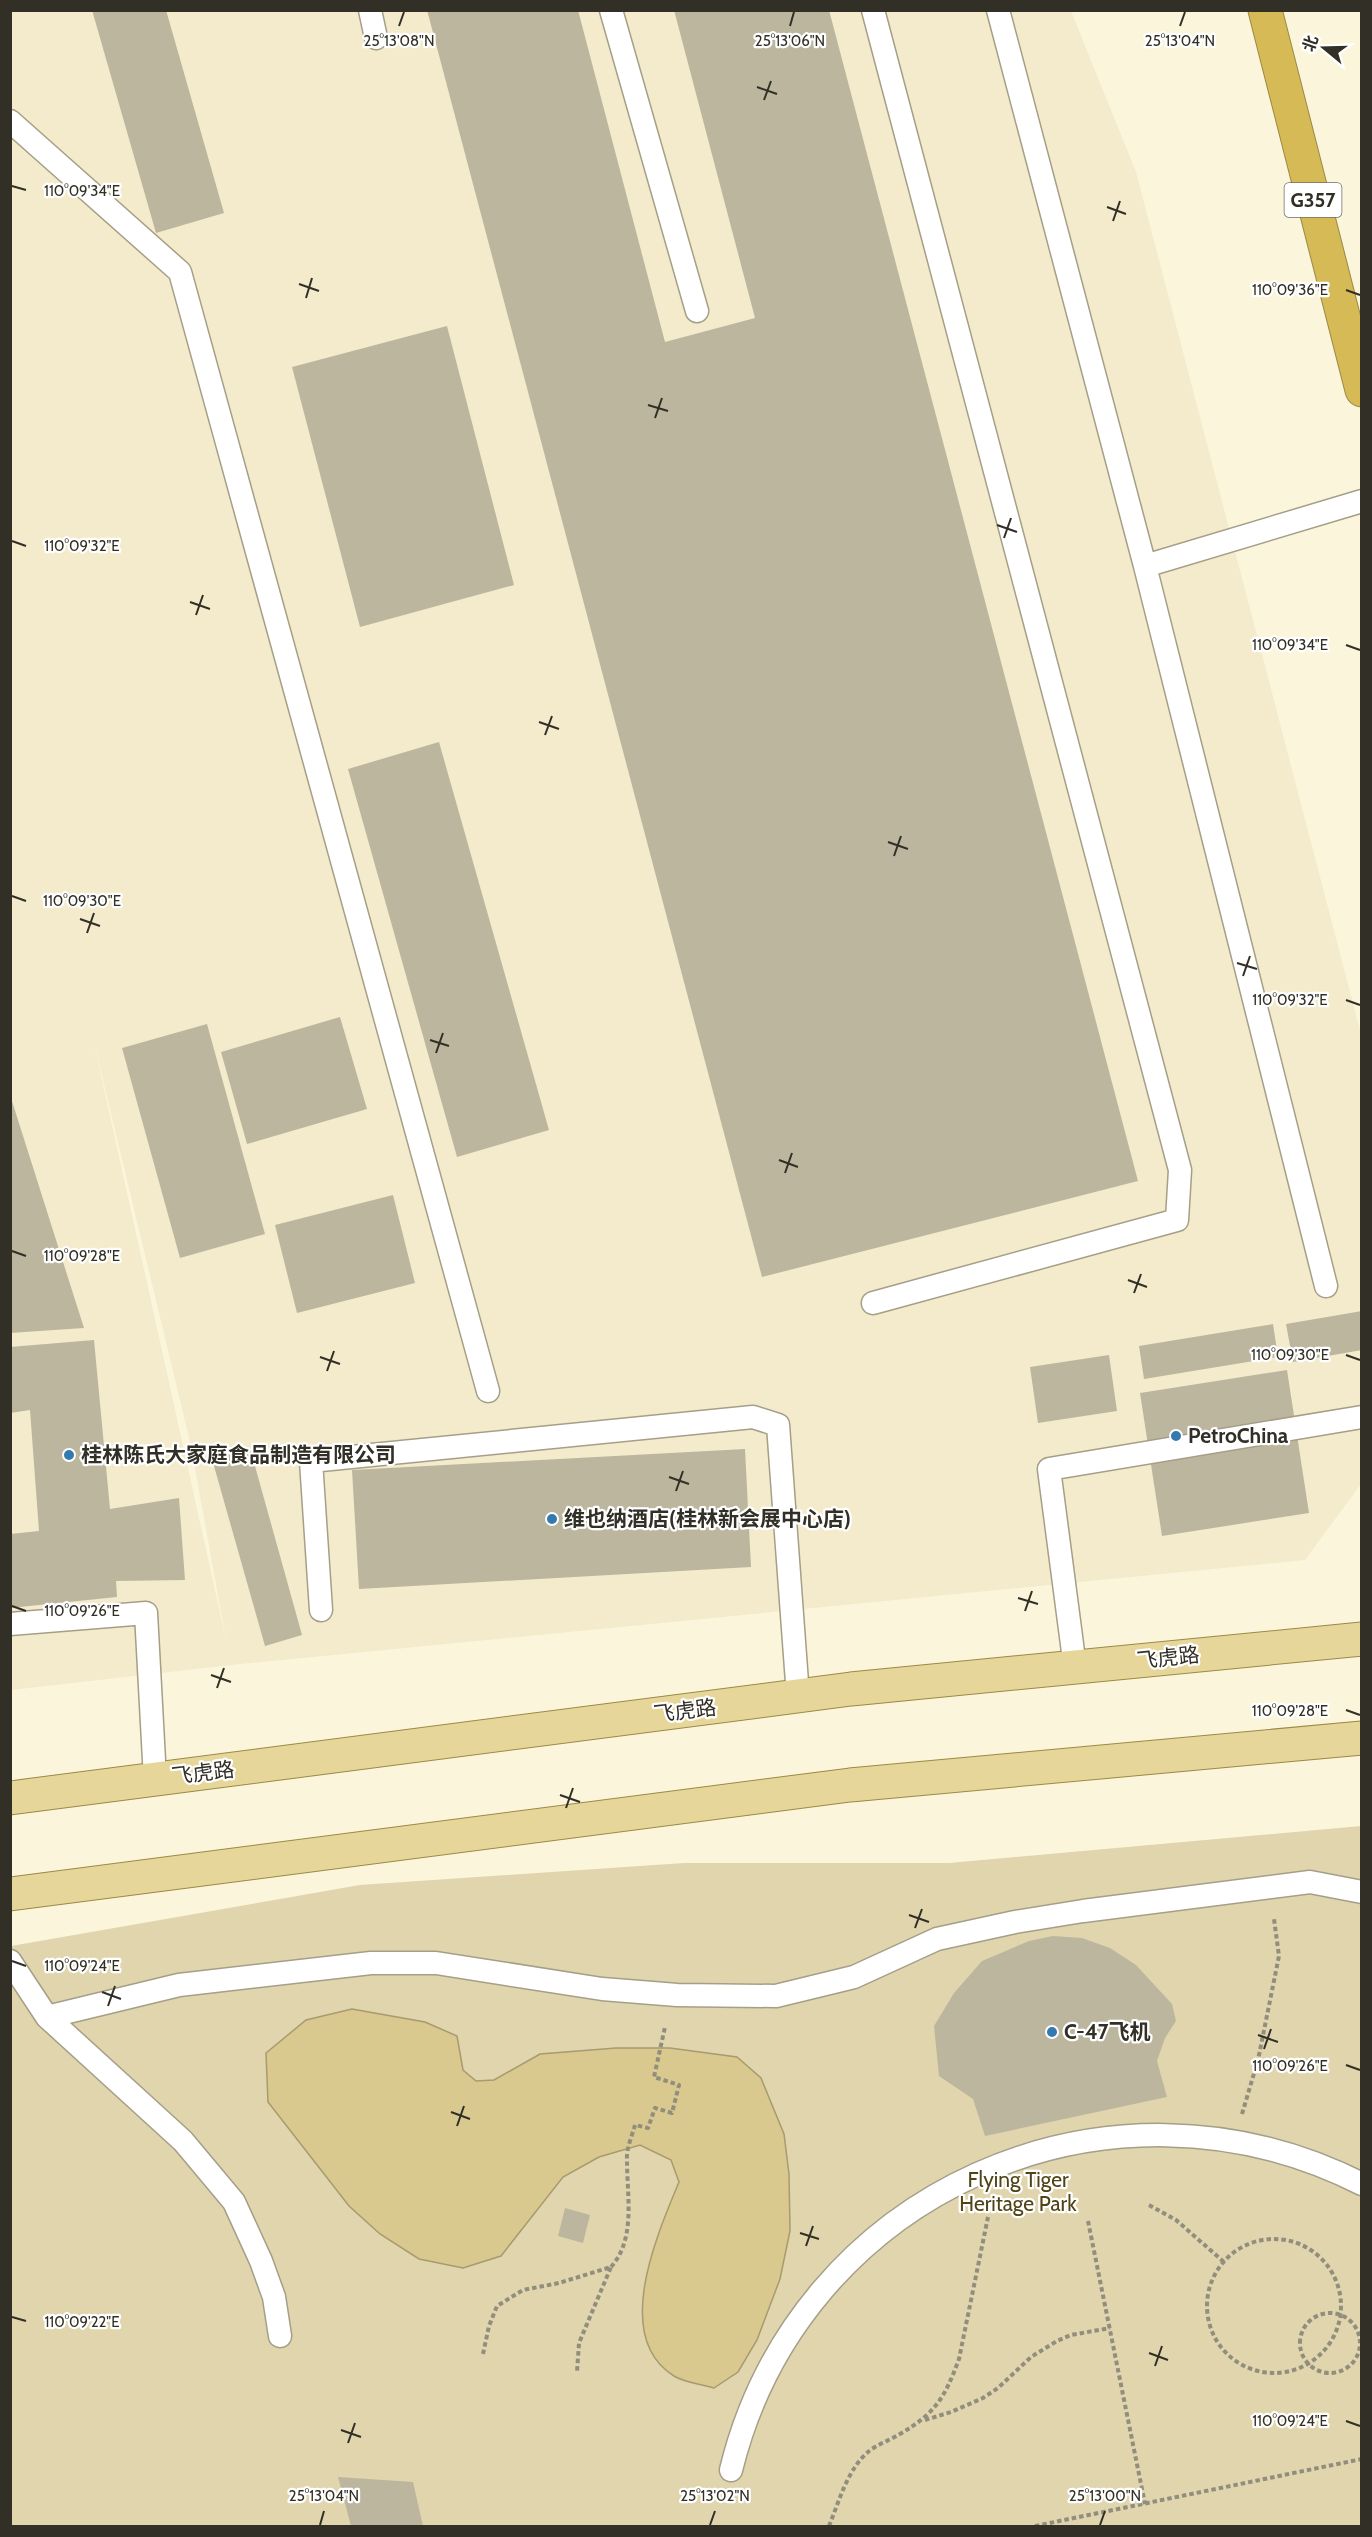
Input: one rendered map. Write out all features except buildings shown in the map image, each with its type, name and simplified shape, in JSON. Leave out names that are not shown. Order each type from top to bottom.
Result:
[{"type":"highway","name":"G357","points":[[1265,10],[1362,390]]},
{"type":"main road","name":"飞虎路","points":[[10,1798],[798,1696],[1362,1639]]},
{"type":"main road","points":[[10,1894],[850,1785],[1362,1738]]},
{"type":"lane","points":[[370,10],[376,38]]},
{"type":"lane","points":[[611,10],[697,311]]},
{"type":"lane","points":[[873,10],[1180,1170],[1177,1220],[873,1303]]},
{"type":"lane","points":[[998,10],[1145,566],[1326,1286]]},
{"type":"lane","points":[[10,121],[180,272],[488,1390]]},
{"type":"lane","points":[[1145,566],[1362,501]]},
{"type":"lane","points":[[321,1610],[311,1461],[753,1417],[778,1425],[798,1696]]},
{"type":"lane","points":[[1075,1667],[1049,1469],[1362,1417]]},
{"type":"lane","points":[[10,1624],[146,1613],[154,1779]]},
{"type":"lane","points":[[47,2017],[179,1985],[371,1963],[436,1963],[602,1989],[672,1995],[776,1996],[854,1977],[937,1939],[1083,1911],[1310,1882],[1362,1892]]},
{"type":"lane","points":[[10,1961],[47,2017],[183,2141],[234,2202],[261,2260],[274,2297],[280,2336]]},
{"type":"lane","points":[[731,2470],[755,2398],[780,2351],[810,2307],[853,2259],[885,2230],[928,2199],[975,2174],[1025,2154],[1076,2142],[1129,2135],[1183,2134],[1236,2140],[1287,2153],[1337,2171],[1362,2184]]},
{"type":"path","points":[[1236,2140],[1258,2060],[1279,1956],[1274,1915],[1280,1886]]},
{"type":"path","points":[[576,2372],[579,2343],[611,2267],[622,2254],[630,2192],[626,2160],[635,2125],[648,2128],[655,2108],[672,2113],[679,2085],[654,2077],[672,1995]]},
{"type":"path","points":[[1149,2205],[1176,2220],[1224,2262]]},
{"type":"path","points":[[924,2420],[941,2400],[959,2360],[988,2217]]},
{"type":"path","points":[[1088,2220],[1146,2504]]},
{"type":"path","points":[[1279,2238],[1301,2243],[1319,2255],[1333,2271],[1340,2291],[1340,2315],[1335,2334],[1324,2351],[1308,2364],[1285,2373],[1263,2373],[1242,2365],[1224,2351],[1212,2331],[1207,2309],[1210,2287],[1224,2262],[1236,2250],[1256,2241],[1279,2238]]},
{"type":"path","points":[[483,2354],[497,2306],[523,2290],[559,2283],[611,2267]]},
{"type":"path","points":[[1319,2314],[1340,2315],[1354,2325],[1359,2333],[1360,2353],[1346,2369],[1336,2372],[1317,2370],[1308,2364],[1300,2346],[1305,2328],[1319,2314]]},
{"type":"path","points":[[829,2526],[847,2480],[867,2452],[924,2420],[951,2412],[983,2398],[998,2388],[1031,2357],[1057,2341],[1071,2335],[1110,2328]]},
{"type":"path","points":[[1035,2526],[1362,2459]]},
{"type":"shaded area","points":[[10,11],[1071,11],[1136,172],[1361,1034],[1361,1484],[1305,1560],[231,1665],[11,1690]],"holes":[[[95,1047],[191,1446],[226,1640]]]},
{"type":"shaded area","points":[[352,2009],[425,2022],[457,2036],[463,2070],[476,2081],[494,2080],[540,2054],[616,2048],[670,2048],[737,2057],[761,2078],[784,2134],[789,2174],[790,2231],[780,2279],[757,2340],[738,2372],[714,2388],[683,2380],[674,2376],[655,2359],[645,2336],[642,2311],[645,2284],[660,2228],[679,2182],[671,2160],[640,2145],[599,2157],[563,2177],[501,2256],[463,2268],[419,2259],[380,2234],[349,2206],[268,2102],[266,2053],[306,2020]]},
{"type":"green space","name":"Flying Tiger Heritage Park","points":[[1361,1826],[1361,2526],[11,2526],[11,1946],[360,1885],[684,1863],[949,1863]]},
{"type":"place","name":"PetroChina","points":[[1176,1436]]},
{"type":"place","name":"桂林陈氏大家庭食品制造有限公司","points":[[69,1455]]},
{"type":"place","name":"维也纳酒店(桂林新会展中心店)","points":[[552,1519]]},
{"type":"place","name":"C-47飞机","points":[[1052,2032]]}]
